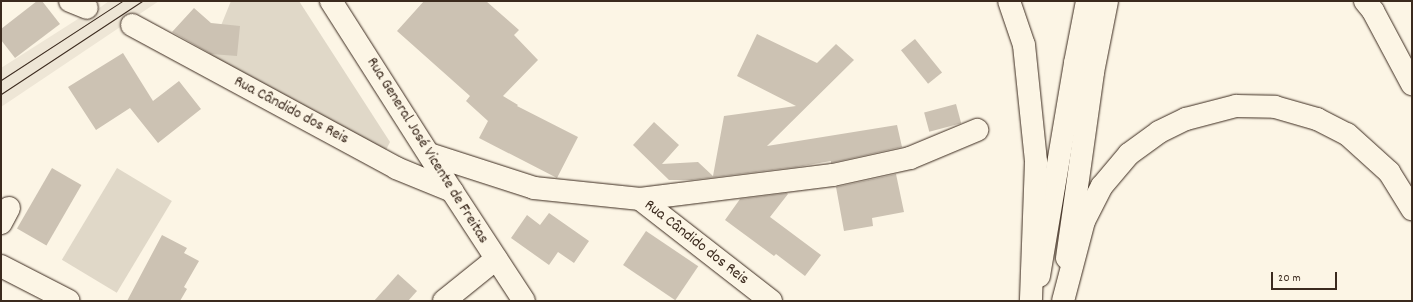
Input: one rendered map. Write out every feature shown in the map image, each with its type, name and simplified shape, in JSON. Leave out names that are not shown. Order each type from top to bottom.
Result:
[{"type":"main road","name":"Rua General José Vicente de Freitas","points":[[331,1],[452,192],[524,301]]},
{"type":"main road","points":[[1009,1],[1024,45],[1036,162],[1031,301]]},
{"type":"main road","points":[[1035,301],[1075,63],[1087,1]]},
{"type":"main road","points":[[1062,301],[1093,72],[1107,1]]},
{"type":"main road","points":[[1365,1],[1412,84]]},
{"type":"main road","name":"Rua Cândido dos Reis","points":[[132,25],[396,168],[452,192]]},
{"type":"main road","points":[[1062,301],[1084,221],[1102,186],[1129,154],[1159,132],[1186,119],[1236,106],[1275,107],[1317,119],[1347,134],[1389,172],[1412,209]]},
{"type":"main road","points":[[640,199],[833,175],[910,158],[977,130]]},
{"type":"main road","name":"Rua Cândido dos Reis","points":[[429,154],[534,188],[640,199],[771,301]]},
{"type":"main road","points":[[444,301],[496,259]]},
{"type":"main road","points":[[1,266],[62,299]]},
{"type":"shaded area","points":[[109,1],[159,1],[1,107],[1,68],[81,17],[83,20]]},
{"type":"shaded area","points":[[231,1],[299,1],[390,142],[386,150],[209,55]]},
{"type":"shaded area","points":[[117,168],[172,201],[117,293],[62,260]]},
{"type":"building","points":[[37,1],[42,1],[60,24],[15,58],[1,40],[1,29]]},
{"type":"building","points":[[424,1],[486,1],[519,30],[514,35],[538,60],[503,96],[518,105],[517,106],[578,137],[557,178],[479,138],[488,121],[466,101],[470,96],[397,31]]},
{"type":"building","points":[[194,8],[211,23],[240,26],[237,56],[211,54],[172,32]]},
{"type":"building","points":[[757,34],[817,63],[836,44],[854,60],[767,146],[897,125],[902,147],[831,163],[831,161],[797,167],[692,180],[669,180],[633,145],[654,122],[679,145],[662,164],[698,162],[713,176],[724,116],[796,106],[737,76]]},
{"type":"building","points":[[915,39],[942,72],[928,84],[901,50]]},
{"type":"building","points":[[123,53],[153,101],[179,81],[201,109],[158,143],[130,108],[96,130],[68,87]]},
{"type":"building","points":[[956,104],[961,123],[929,132],[924,113]]},
{"type":"building","points":[[52,168],[81,185],[46,246],[17,229]]},
{"type":"building","points":[[896,174],[904,212],[872,218],[873,226],[844,231],[836,187]]},
{"type":"building","points":[[788,194],[770,217],[821,255],[805,276],[776,254],[774,256],[725,220],[740,199]]},
{"type":"building","points":[[549,213],[589,241],[574,263],[558,252],[549,265],[511,238],[527,215],[540,225]]},
{"type":"building","points":[[646,231],[698,266],[675,300],[623,265]]},
{"type":"building","points":[[162,235],[187,248],[184,253],[199,261],[184,287],[187,289],[180,301],[127,301]]},
{"type":"building","points":[[398,274],[417,291],[408,301],[374,301]]},
{"type":"tram line","points":[[1,80],[122,1]]},
{"type":"tram line","points":[[1,94],[142,1]]}]
